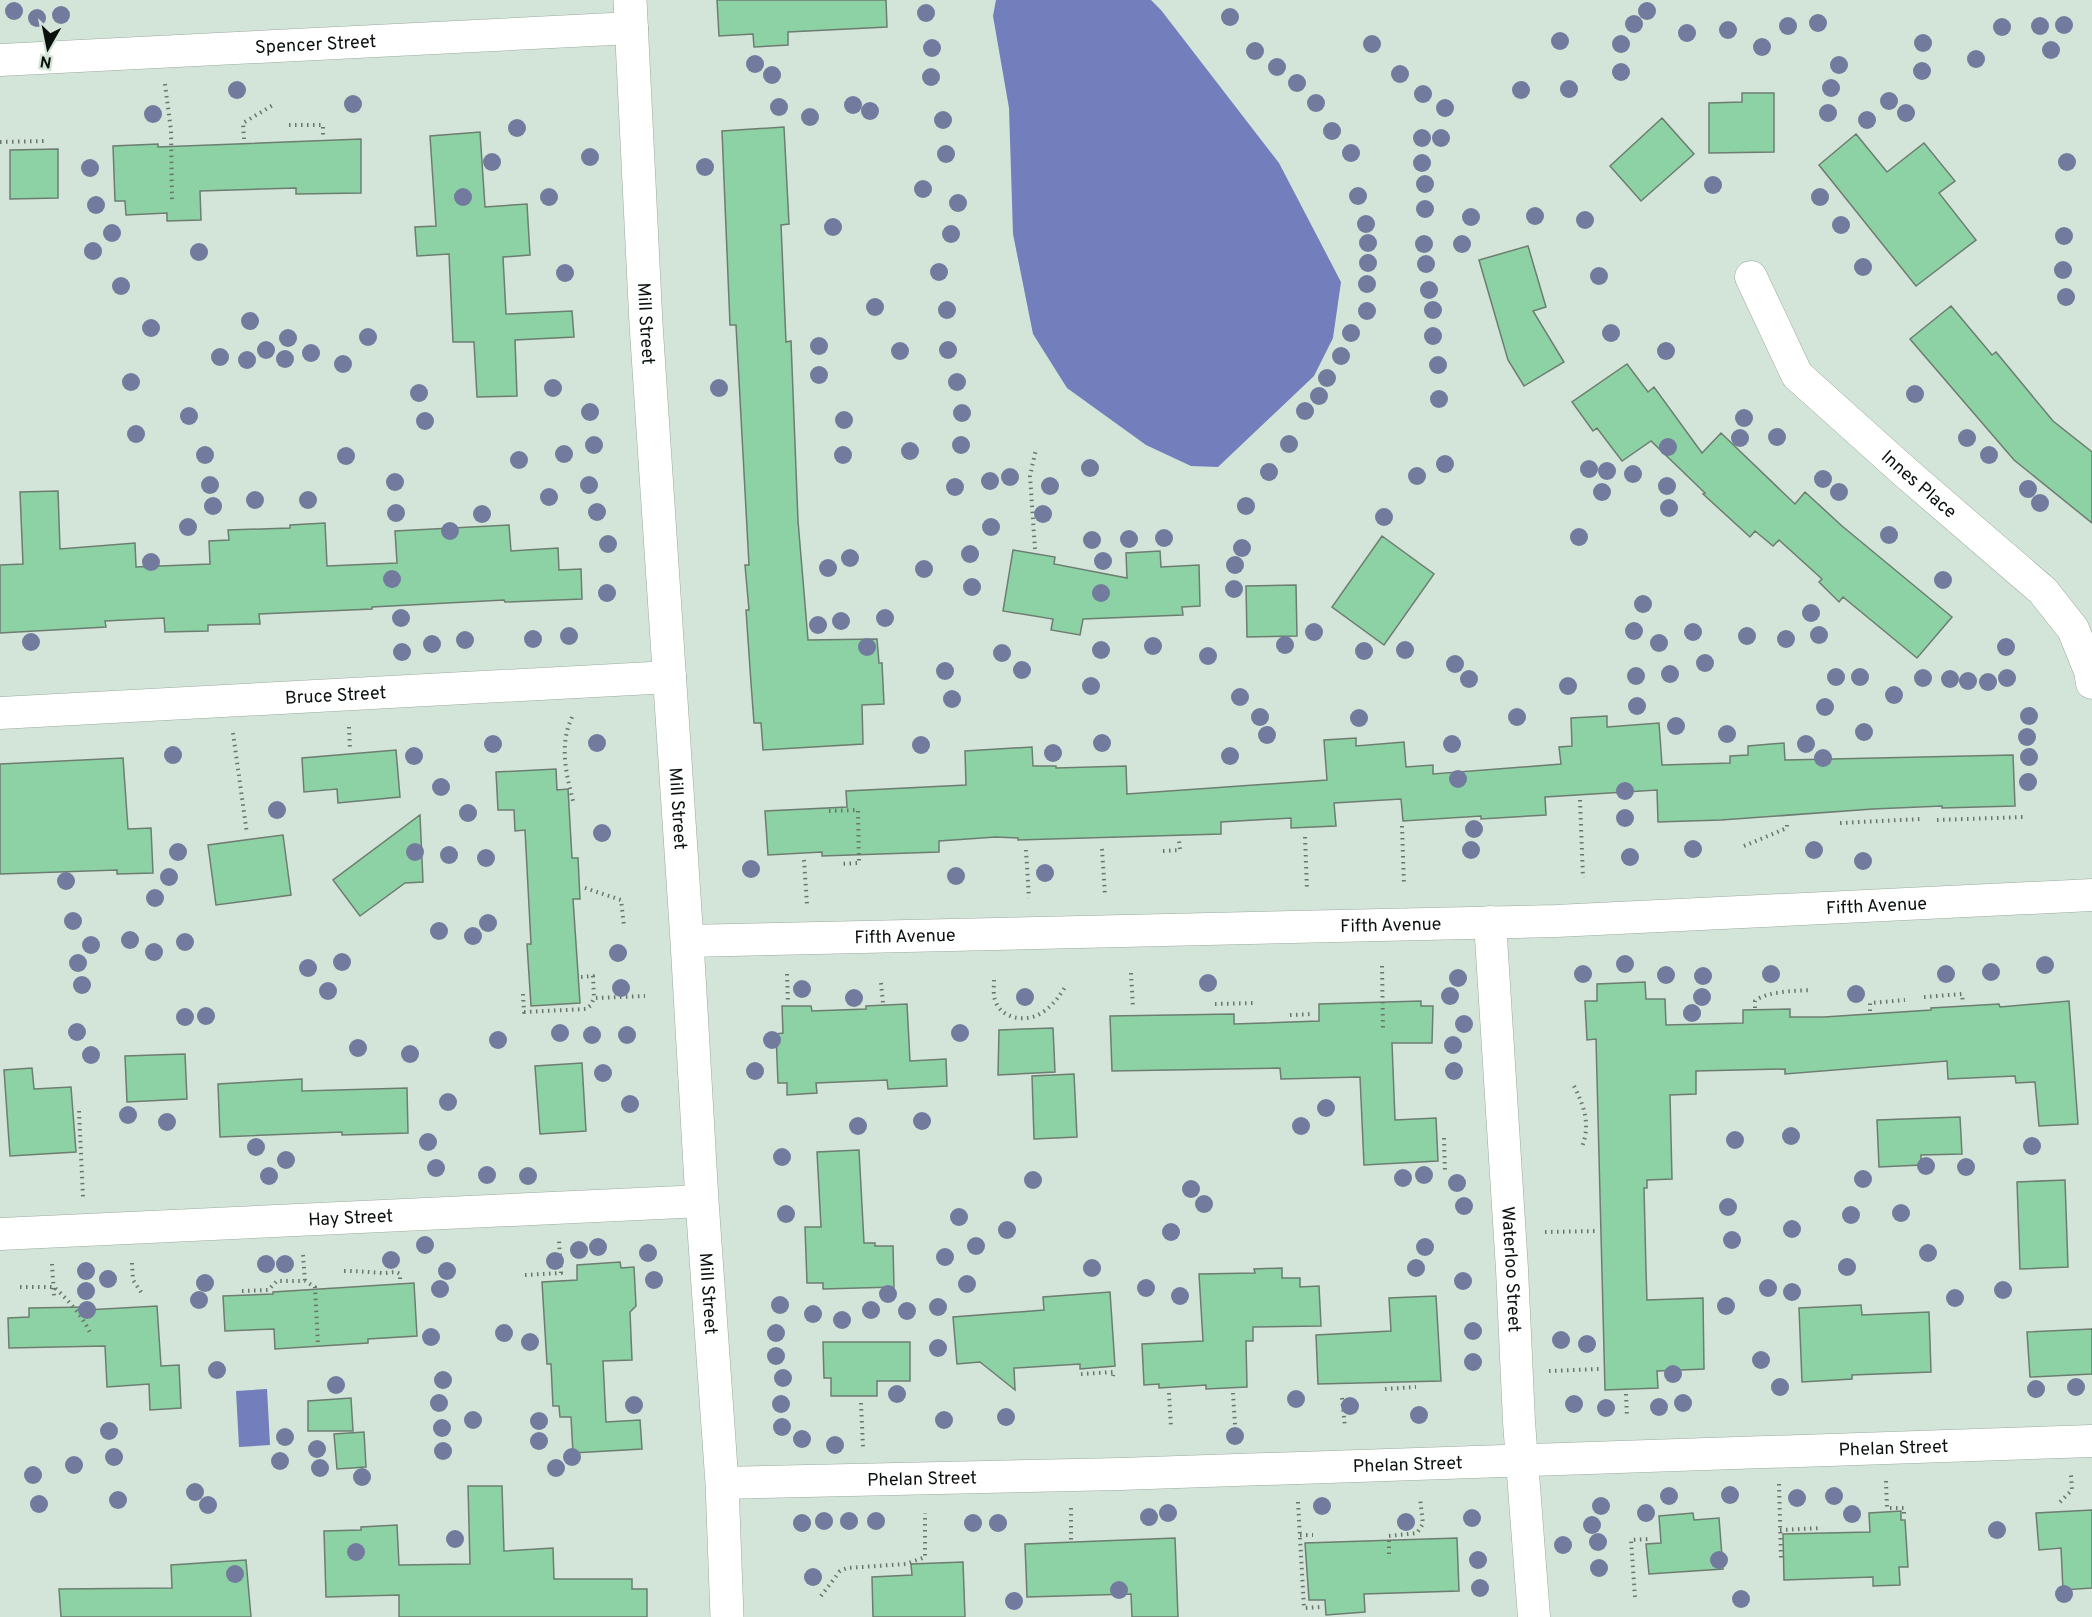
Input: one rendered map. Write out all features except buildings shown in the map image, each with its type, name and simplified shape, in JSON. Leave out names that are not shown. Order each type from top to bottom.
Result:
[{"type":"main road","name":"Mill Street","points":[[631,14],[646,324],[722,1483],[727,1617]]},
{"type":"street","name":"Spencer Street","points":[[0,60],[631,14]]},
{"type":"street","name":"Innes Place","points":[[1751,277],[1797,375],[2043,591],[2073,629],[2090,671],[2092,683]]},
{"type":"street","name":"Bruce Street","points":[[0,713],[670,677]]},
{"type":"street","name":"Fifth Avenue","points":[[687,941],[1490,922],[2092,895]]},
{"type":"street","name":"Waterloo Street","points":[[1490,922],[1522,1460],[1534,1617]]},
{"type":"street","name":"Hay Street","points":[[0,1234],[702,1201]]},
{"type":"street","name":"Phelan Street","points":[[722,1483],[1120,1474],[2092,1441]]},
{"type":"path","points":[[164,73],[171,130],[172,200]]},
{"type":"path","points":[[244,139],[243,123],[273,105]]},
{"type":"path","points":[[289,125],[323,125],[323,138]]},
{"type":"path","points":[[0,142],[46,141]]},
{"type":"path","points":[[1035,549],[1030,476],[1036,449]]},
{"type":"path","points":[[573,801],[564,752],[565,735],[576,710]]},
{"type":"path","points":[[348,720],[350,750]]},
{"type":"path","points":[[232,726],[246,834]]},
{"type":"path","points":[[1580,800],[1583,878]]},
{"type":"path","points":[[828,811],[858,810],[859,863],[839,864]]},
{"type":"path","points":[[1937,820],[2024,817]]},
{"type":"path","points":[[1840,823],[1922,819]]},
{"type":"path","points":[[1744,846],[1787,828],[1787,821]]},
{"type":"path","points":[[1402,826],[1404,885]]},
{"type":"path","points":[[1305,837],[1307,888]]},
{"type":"path","points":[[1163,851],[1180,850],[1179,841]]},
{"type":"path","points":[[1102,849],[1105,895]]},
{"type":"path","points":[[1026,850],[1029,898]]},
{"type":"path","points":[[804,860],[808,909]]},
{"type":"path","points":[[585,888],[621,900],[624,926]]},
{"type":"path","points":[[1382,966],[1383,1030]]},
{"type":"path","points":[[1131,973],[1133,1008]]},
{"type":"path","points":[[787,974],[788,1004]]},
{"type":"path","points":[[523,994],[524,1012],[586,1009],[594,998],[593,976],[581,977]]},
{"type":"path","points":[[994,980],[995,1001],[1003,1013],[1014,1018],[1028,1018],[1041,1014],[1056,1001],[1065,987]]},
{"type":"path","points":[[881,983],[883,1003]]},
{"type":"path","points":[[1755,1008],[1755,1001],[1764,996],[1787,991],[1811,990]]},
{"type":"path","points":[[1924,997],[1962,994],[1963,1003]]},
{"type":"path","points":[[594,998],[645,996]]},
{"type":"path","points":[[1870,1011],[1870,1003],[1905,1000]]},
{"type":"path","points":[[1215,1004],[1255,1003]]},
{"type":"path","points":[[1290,1015],[1312,1014]]},
{"type":"path","points":[[1574,1086],[1586,1112],[1587,1127],[1581,1149]]},
{"type":"path","points":[[80,1110],[85,1230]]},
{"type":"path","points":[[1444,1138],[1445,1173]]},
{"type":"path","points":[[1539,1232],[1598,1231]]},
{"type":"path","points":[[525,1275],[561,1273],[559,1240]]},
{"type":"path","points":[[303,1252],[305,1281]]},
{"type":"path","points":[[52,1253],[54,1296]]},
{"type":"path","points":[[131,1260],[133,1280],[143,1295]]},
{"type":"path","points":[[344,1271],[373,1271],[383,1274],[396,1272],[400,1274],[400,1284]]},
{"type":"path","points":[[242,1291],[268,1290],[277,1281],[305,1281],[315,1287],[318,1344]]},
{"type":"path","points":[[20,1287],[54,1287],[76,1310],[92,1335]]},
{"type":"path","points":[[1548,1371],[1599,1369]]},
{"type":"path","points":[[1081,1374],[1114,1371],[1113,1376]]},
{"type":"path","points":[[1385,1389],[1416,1387]]},
{"type":"path","points":[[1169,1393],[1171,1427]]},
{"type":"path","points":[[1233,1393],[1235,1425]]},
{"type":"path","points":[[1626,1394],[1627,1418]]},
{"type":"path","points":[[1342,1398],[1345,1428]]},
{"type":"path","points":[[861,1403],[863,1456]]},
{"type":"path","points":[[2060,1502],[2072,1490],[2071,1473]]},
{"type":"path","points":[[1886,1480],[1887,1508],[1904,1508],[1904,1517]]},
{"type":"path","points":[[1779,1484],[1781,1558]]},
{"type":"path","points":[[1298,1495],[1304,1608],[1321,1607]]},
{"type":"path","points":[[1389,1554],[1389,1536],[1417,1533],[1423,1524],[1420,1497]]},
{"type":"path","points":[[1070,1504],[1071,1540]]},
{"type":"path","points":[[821,1596],[840,1571],[847,1568],[906,1564],[925,1557],[925,1506]]},
{"type":"path","points":[[1780,1530],[1822,1528]]},
{"type":"path","points":[[1300,1535],[1313,1535]]},
{"type":"path","points":[[1635,1597],[1631,1540],[1649,1539]]},
{"type":"water","points":[[996,0],[1151,0],[1279,163],[1341,282],[1333,338],[1314,376],[1218,467],[1191,466],[1146,445],[1067,388],[1033,334],[1013,234],[1009,108],[993,16]]},
{"type":"water","points":[[267,1389],[270,1445],[239,1447],[236,1391]]}]
